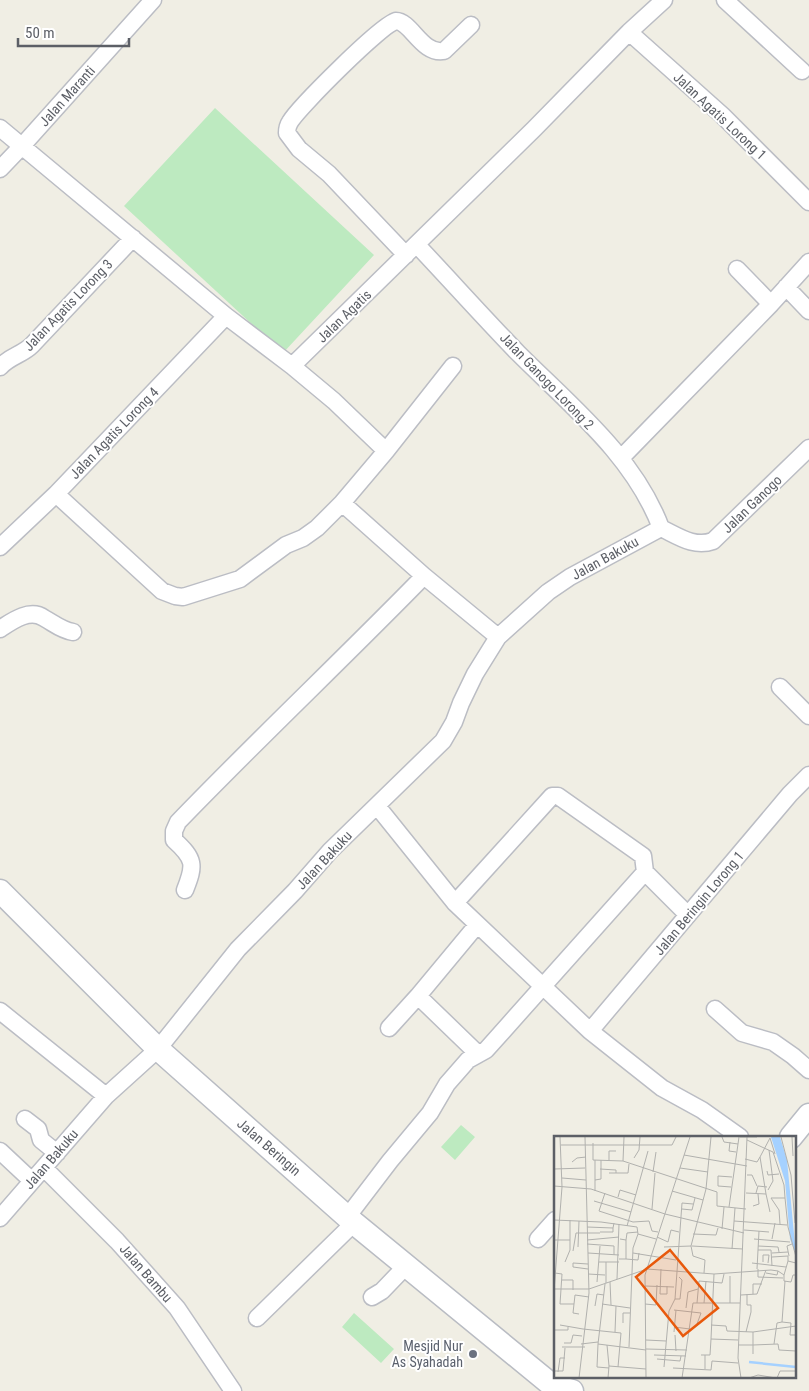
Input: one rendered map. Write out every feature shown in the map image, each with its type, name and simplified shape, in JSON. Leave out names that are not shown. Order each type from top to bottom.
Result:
[{"type":"street","name":"Jalan Maranti","points":[[0,169],[154,0]]},
{"type":"street","name":"Jalan Agatis","points":[[292,366],[629,32],[664,0]]},
{"type":"street","points":[[725,0],[802,71]]},
{"type":"street","name":"Jalan Ganogo Lorong 2","points":[[471,25],[441,52],[428,47],[403,24],[396,21],[393,22],[346,62],[298,111],[287,127],[287,133],[299,149],[329,174],[512,346],[622,458],[653,508],[661,528]]},
{"type":"street","name":"Jalan Agatis Lorong 1","points":[[629,32],[722,115],[809,202]]},
{"type":"street","points":[[0,128],[226,316],[292,366],[334,401],[386,451]]},
{"type":"street","name":"Jalan Agatis Lorong 3","points":[[0,366],[10,357],[27,350],[133,238]]},
{"type":"street","points":[[622,458],[809,262]]},
{"type":"street","points":[[737,268],[771,304]]},
{"type":"street","points":[[786,287],[809,311]]},
{"type":"street","name":"Jalan Agatis Lorong 4","points":[[0,547],[56,494],[226,316]]},
{"type":"street","points":[[56,494],[162,590],[175,596],[184,597],[240,579],[286,545],[303,538],[317,528],[342,503],[386,451],[452,366]]},
{"type":"street","name":"Jalan Ganogo","points":[[661,528],[691,543],[700,544],[714,541],[809,448]]},
{"type":"street","points":[[342,503],[424,576],[498,637]]},
{"type":"street","name":"Jalan Bakuku","points":[[0,1218],[106,1096],[158,1049],[238,949],[295,891],[330,851],[443,741],[454,722],[475,674],[498,637],[548,592],[570,577],[661,528]]},
{"type":"street","points":[[185,890],[192,870],[191,860],[186,851],[174,840],[174,831],[178,822],[424,576]]},
{"type":"street","points":[[0,629],[25,615],[33,614],[42,616],[58,628],[73,632]]},
{"type":"street","points":[[780,687],[809,716]]},
{"type":"street","name":"Jalan Beringin Lorong 1","points":[[590,1031],[790,794],[809,775]]},
{"type":"street","points":[[455,903],[552,796],[558,796],[643,856],[645,872],[688,915]]},
{"type":"street","points":[[377,806],[455,903],[590,1031],[662,1088],[702,1110],[739,1136]]},
{"type":"street","points":[[256,1318],[351,1219],[390,1161],[430,1113],[447,1084],[468,1060],[486,1050],[645,872]]},
{"type":"street","name":"Jalan Beringin","points":[[0,891],[158,1049],[406,1266],[558,1386]]},
{"type":"street","points":[[388,1028],[418,996],[477,925]]},
{"type":"street","points":[[418,996],[478,1054]]},
{"type":"street","points":[[715,1009],[742,1033],[773,1042],[809,1070]]},
{"type":"street","points":[[0,1011],[106,1096]]},
{"type":"street","points":[[792,1136],[809,1115]]},
{"type":"street","points":[[25,1119],[38,1128],[41,1140],[57,1153]]},
{"type":"street","points":[[0,1151],[32,1180]]},
{"type":"street","name":"Jalan Bambu","points":[[44,1168],[118,1241],[171,1301],[233,1391]]},
{"type":"street","points":[[538,1239],[554,1221]]},
{"type":"street","points":[[372,1297],[382,1291],[406,1266]]},
{"type":"green space","points":[[215,108],[374,255],[283,353],[124,206]]},
{"type":"green space","points":[[461,1125],[475,1137],[455,1160],[441,1147]]},
{"type":"green space","points":[[354,1313],[394,1349],[381,1363],[342,1327]]},
{"type":"place","name":"Mesjid Nur As Syahadah","points":[[473,1354]]}]
